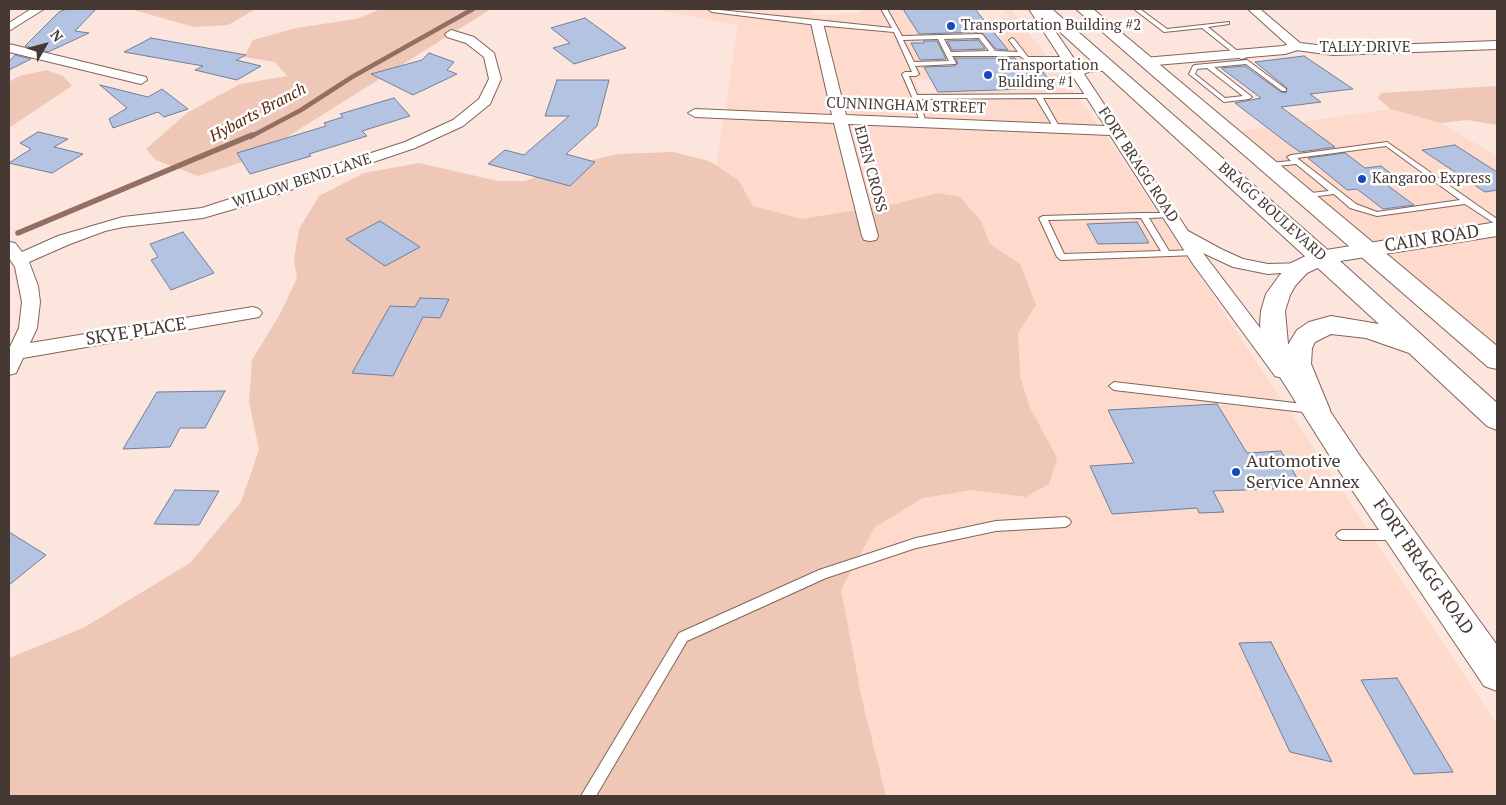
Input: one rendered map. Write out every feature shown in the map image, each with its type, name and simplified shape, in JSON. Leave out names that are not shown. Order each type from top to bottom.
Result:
[{"type":"main road","name":"BRAGG BOULEVARD","points":[[1043,9],[1109,67],[1312,262],[1421,348],[1497,419]]},
{"type":"main road","name":"BRAGG BOULEVARD","points":[[1084,9],[1144,62],[1367,248],[1497,360]]},
{"type":"main road","name":"CAIN ROAD","points":[[1367,248],[1497,229]]},
{"type":"main road","name":"FORT BRAGG ROAD","points":[[1367,248],[1312,262],[1287,281],[1278,294],[1273,311],[1275,344],[1286,366],[1350,464],[1497,674]]},
{"type":"main road","points":[[1316,410],[1298,364],[1299,348],[1306,336],[1318,328],[1331,326],[1370,330],[1421,348]]},
{"type":"street","points":[[9,28],[38,9]]},
{"type":"street","name":"FORT BRAGG ROAD","points":[[1035,9],[1194,253],[1257,340],[1316,410]]},
{"type":"street","points":[[1252,9],[1293,41],[1296,46]]},
{"type":"street","name":"EDEN CROSS","points":[[817,23],[870,236]]},
{"type":"street","name":"WILLOW BEND LANE","points":[[14,254],[123,222],[203,213],[228,206],[410,145],[458,123],[485,100],[495,79],[490,56],[470,40],[451,34]]},
{"type":"street","name":"TALLY DRIVE","points":[[1144,62],[1190,63],[1242,58],[1285,50],[1296,46],[1333,51],[1497,45]]},
{"type":"street","points":[[9,48],[141,80]]},
{"type":"street","points":[[1078,73],[1085,68],[1109,67]]},
{"type":"street","name":"CUNNINGHAM STREET","points":[[695,113],[1116,131]]},
{"type":"street","name":"FORT BRAGG ROAD","points":[[1182,232],[1215,253],[1239,263],[1268,269],[1312,262]]},
{"type":"street","points":[[13,360],[28,328],[31,302],[30,286],[14,254]]},
{"type":"street","name":"SKYE PLACE","points":[[13,360],[254,313]]},
{"type":"lane","points":[[705,9],[794,17],[817,23],[896,30]]},
{"type":"lane","points":[[884,9],[900,38],[916,74],[905,74],[923,123]]},
{"type":"lane","points":[[1137,9],[1166,31],[1227,24]]},
{"type":"lane","points":[[1203,26],[1284,90]]},
{"type":"lane","points":[[900,38],[981,36],[992,54]]},
{"type":"lane","points":[[912,64],[953,63],[940,37]]},
{"type":"lane","points":[[1012,40],[1026,59],[1067,60]]},
{"type":"lane","points":[[948,54],[1023,54]]},
{"type":"lane","points":[[1209,66],[1249,97],[1224,100],[1192,74],[1190,63],[1209,66],[1242,58]]},
{"type":"lane","points":[[915,97],[1093,96]]},
{"type":"lane","points":[[1039,97],[1057,128]]},
{"type":"lane","points":[[1468,200],[1377,214],[1353,206],[1291,157],[1387,144],[1468,200],[1497,222]]},
{"type":"lane","points":[[1268,165],[1298,162]]},
{"type":"lane","points":[[1305,196],[1335,192]]},
{"type":"lane","points":[[1143,215],[1168,254]]},
{"type":"lane","points":[[1170,215],[1043,218],[1061,257],[1194,253]]},
{"type":"lane","points":[[1114,386],[1316,410]]},
{"type":"lane","points":[[588,796],[683,637],[823,574],[916,543],[996,526],[1065,522]]},
{"type":"lane","points":[[1342,535],[1401,535]]},
{"type":"shaded area","points":[[130,9],[256,9],[228,25],[194,27]]},
{"type":"shaded area","points":[[381,9],[491,9],[252,159],[198,176],[156,160],[146,149],[187,113],[240,84],[287,76],[275,62],[244,57],[253,40],[296,28],[356,19]]},
{"type":"shaded area","points":[[653,9],[810,9],[812,15],[862,13],[860,9],[903,9],[920,35],[992,31],[984,20],[1010,18],[1003,9],[1011,9],[1108,138],[1497,725],[1497,796],[112,796],[706,235],[738,25]],"holes":[[[1006,57],[1010,63],[1036,62],[1053,88],[920,93],[915,80],[933,80],[976,58]],[[1280,451],[1302,488],[1213,491],[1171,456]]]},
{"type":"shaded area","points":[[47,70],[63,76],[72,86],[9,128],[9,82],[19,76]]},
{"type":"shaded area","points":[[1497,86],[1497,125],[1467,120],[1440,123],[1390,109],[1378,98],[1381,93]]},
{"type":"shaded area","points":[[1390,109],[1440,123],[1497,156],[1497,347],[1241,131]]},
{"type":"shaded area","points":[[673,152],[709,161],[717,166],[739,181],[753,206],[802,219],[895,204],[938,193],[960,197],[981,221],[990,244],[1020,264],[1036,305],[1018,333],[1020,376],[1030,408],[1057,458],[1049,484],[1026,497],[972,490],[923,498],[875,527],[841,590],[862,700],[886,796],[9,796],[9,658],[83,628],[190,563],[241,502],[259,450],[249,402],[252,360],[280,314],[297,278],[294,259],[299,229],[319,196],[364,173],[419,163],[498,181],[525,181],[560,168],[617,154]]},
{"type":"building","points":[[67,9],[96,9],[75,31],[89,33],[48,52],[25,46],[59,12]]},
{"type":"building","name":"Transportation Building #2","points":[[903,9],[975,9],[1008,50],[996,49],[981,32],[919,34]]},
{"type":"building","points":[[585,18],[626,48],[574,64],[553,48],[570,43],[551,28]]},
{"type":"building","points":[[151,38],[246,55],[236,60],[261,66],[237,80],[195,70],[203,66],[124,52]]},
{"type":"building","points":[[978,40],[985,49],[952,50],[947,41]]},
{"type":"building","points":[[924,41],[937,41],[946,59],[920,60],[911,43],[924,43]]},
{"type":"building","points":[[429,53],[454,62],[447,70],[457,74],[413,95],[371,74],[422,60]]},
{"type":"building","points":[[15,55],[31,59],[9,70],[9,62]]},
{"type":"building","points":[[1304,56],[1353,89],[1310,94],[1321,102],[1281,107],[1335,147],[1300,152],[1235,103],[1261,98],[1221,68],[1245,66],[1281,92],[1286,93],[1287,88],[1255,62]]},
{"type":"building","name":"Transportation Building #1","points":[[955,58],[1015,58],[1018,62],[1037,63],[1054,88],[938,92],[924,67],[955,66],[958,63]]},
{"type":"building","points":[[557,80],[609,80],[597,126],[566,154],[595,162],[570,186],[488,164],[505,150],[524,155],[569,116],[545,116]]},
{"type":"building","points":[[100,85],[148,97],[162,89],[188,109],[164,117],[158,112],[113,128],[109,119],[127,108]]},
{"type":"building","points":[[394,98],[410,116],[362,131],[367,136],[309,154],[311,156],[250,174],[237,153],[326,126],[324,123],[343,117],[340,114]]},
{"type":"building","points":[[38,132],[68,139],[54,147],[83,154],[52,173],[9,163],[31,149],[20,143]]},
{"type":"building","points":[[1455,145],[1497,172],[1497,190],[1485,192],[1422,150]]},
{"type":"building","name":"Kangaroo Express","points":[[1345,153],[1365,168],[1381,166],[1403,183],[1387,185],[1414,205],[1383,209],[1357,189],[1347,190],[1308,158]]},
{"type":"building","points":[[380,221],[420,247],[385,266],[346,239]]},
{"type":"building","points":[[1137,222],[1149,243],[1098,244],[1087,224]]},
{"type":"building","points":[[183,232],[214,273],[171,290],[151,260],[158,257],[150,244]]},
{"type":"building","points":[[420,298],[449,299],[440,318],[423,317],[393,376],[352,373],[390,306],[415,307]]},
{"type":"building","points":[[225,391],[205,428],[180,428],[170,447],[123,449],[157,392]]},
{"type":"building","points":[[1217,404],[1247,453],[1281,451],[1303,488],[1213,491],[1224,512],[1199,513],[1197,508],[1112,514],[1090,466],[1134,463],[1108,410]]},
{"type":"building","points":[[175,490],[219,491],[199,525],[154,524]]},
{"type":"building","points":[[9,532],[46,555],[9,585]]},
{"type":"building","points":[[1271,642],[1332,762],[1290,752],[1239,643]]},
{"type":"building","points":[[1397,678],[1453,772],[1414,774],[1361,680]]},
{"type":"waterway","name":"Hybarts Branch","points":[[250,137],[301,110],[352,77],[473,9]]},
{"type":"waterway","name":"Hybarts Branch","points":[[18,233],[252,135]]},
{"type":"place","name":"Transportation Building #2","points":[[951,26]]},
{"type":"place","name":"Transportation Building #1","points":[[988,75]]},
{"type":"place","name":"Kangaroo Express","points":[[1362,179]]},
{"type":"place","name":"Automotive Service Annex","points":[[1236,472]]}]
